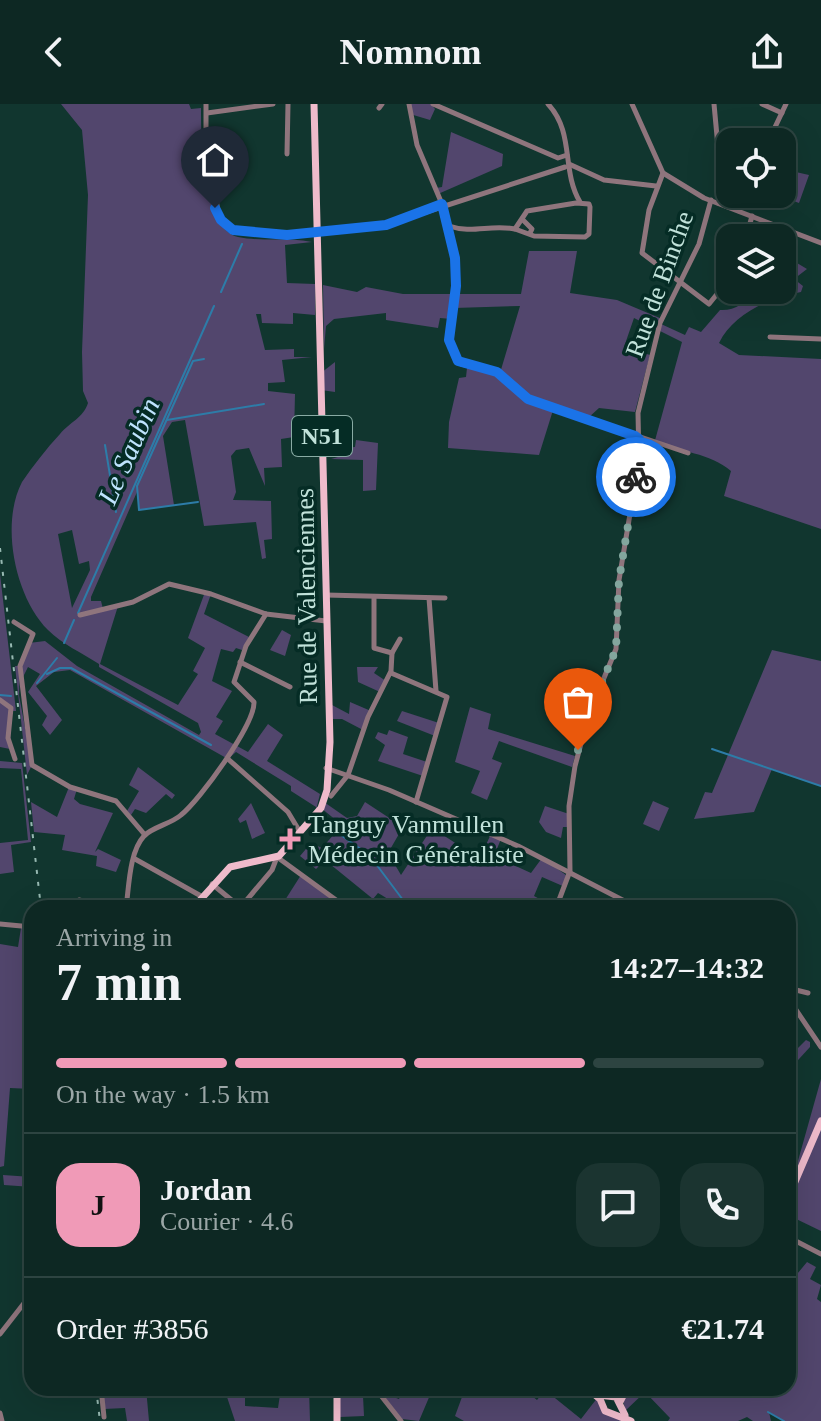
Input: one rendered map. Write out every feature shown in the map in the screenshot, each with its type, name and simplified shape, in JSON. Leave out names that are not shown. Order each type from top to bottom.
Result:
[{"type":"main road","name":"Rue de Valenciennes","points":[[306,824],[322,804],[329,735],[316,104]]},
{"type":"main road","name":"N51","points":[[277,857],[306,824]]},
{"type":"main road","points":[[198,900],[211,883],[234,865],[277,857]]},
{"type":"main road","points":[[796,1179],[821,1121]]},
{"type":"main road","points":[[338,1396],[339,1421]]},
{"type":"main road","points":[[600,1396],[620,1405],[630,1420]]},
{"type":"main road","points":[[607,1399],[612,1396]]},
{"type":"main road","points":[[613,1414],[623,1396]]},
{"type":"main road","points":[[607,1399],[605,1411],[630,1420]]},
{"type":"street","points":[[206,104],[206,140],[219,217],[230,229],[239,232],[318,237],[386,225],[567,164]]},
{"type":"street","points":[[207,113],[219,107],[273,104]]},
{"type":"street","points":[[287,154],[288,104]]},
{"type":"street","points":[[409,104],[417,145],[448,225],[456,265],[450,346],[461,364],[497,372],[528,399],[595,420],[639,439],[688,453]]},
{"type":"street","points":[[433,104],[604,180],[656,186]]},
{"type":"street","points":[[548,104],[562,120],[567,164],[580,203]]},
{"type":"street","points":[[632,104],[663,173],[711,200]]},
{"type":"street","name":"Rue de Binche","points":[[714,104],[716,128]]},
{"type":"street","points":[[762,104],[782,113]]},
{"type":"street","points":[[775,128],[786,104]]},
{"type":"street","points":[[663,173],[656,186],[641,251],[680,285],[709,304],[716,295]]},
{"type":"street","points":[[572,204],[576,196]]},
{"type":"street","name":"Rue de Binche","points":[[559,900],[570,871],[569,794],[582,734],[616,649],[619,580],[639,439],[638,413],[659,327],[699,244],[711,200],[716,202]]},
{"type":"street","points":[[448,225],[467,231],[495,225],[524,234],[585,237],[589,234],[590,207],[580,203],[527,211],[515,229]]},
{"type":"street","points":[[731,208],[821,243]]},
{"type":"street","points":[[750,224],[752,216]]},
{"type":"street","points":[[523,220],[532,229],[530,233]]},
{"type":"street","points":[[770,337],[821,339]]},
{"type":"street","points":[[80,615],[133,602],[169,584],[211,594],[266,614],[326,621]]},
{"type":"street","points":[[326,595],[445,598]]},
{"type":"street","points":[[374,597],[374,648],[392,653]]},
{"type":"street","points":[[429,598],[436,691]]},
{"type":"street","points":[[127,900],[135,859],[145,835],[170,824],[186,811],[228,759],[254,710],[252,700],[235,687],[240,662],[266,614]]},
{"type":"street","points":[[14,622],[33,634],[20,663],[32,765],[70,787],[116,801],[145,835]]},
{"type":"street","points":[[331,796],[348,775],[366,722],[391,671],[392,653],[400,639]]},
{"type":"street","points":[[240,662],[290,687]]},
{"type":"street","points":[[391,671],[446,696],[416,802]]},
{"type":"street","points":[[0,700],[11,708],[8,738],[15,759]]},
{"type":"street","points":[[228,759],[294,819],[306,824]]},
{"type":"street","points":[[327,768],[416,802],[570,871],[617,900]]},
{"type":"street","points":[[294,819],[300,832]]},
{"type":"street","points":[[246,900],[272,870],[277,857],[336,900]]},
{"type":"street","points":[[135,859],[201,896]]},
{"type":"street","points":[[211,883],[232,900]]},
{"type":"street","points":[[0,924],[24,926]]},
{"type":"street","points":[[796,990],[808,993]]},
{"type":"street","points":[[796,1010],[821,1047]]},
{"type":"street","points":[[796,1241],[821,1254]]},
{"type":"street","points":[[0,1334],[24,1303]]},
{"type":"street","points":[[102,1396],[104,1417]]},
{"type":"street","points":[[381,1396],[401,1421]]},
{"type":"street","points":[[0,1413],[2,1421]]},
{"type":"shaded area","points":[[61,104],[189,104],[191,109],[201,108],[206,181],[210,200],[226,230],[238,237],[312,242],[285,245],[287,283],[315,284],[315,315],[293,313],[293,324],[262,323],[261,314],[256,314],[265,350],[294,349],[294,357],[312,357],[282,360],[285,382],[268,383],[268,391],[295,394],[294,437],[281,439],[282,467],[264,468],[265,486],[249,448],[236,450],[231,456],[236,492],[233,500],[271,501],[272,539],[264,540],[266,558],[262,559],[256,522],[204,526],[185,420],[172,422],[163,436],[174,505],[139,510],[137,492],[91,601],[101,601],[103,609],[118,606],[100,664],[178,705],[198,674],[193,671],[205,648],[188,638],[205,592],[211,594],[204,614],[249,637],[242,650],[236,648],[233,652],[221,649],[212,681],[232,691],[216,717],[223,721],[215,734],[248,752],[268,724],[283,735],[267,761],[320,794],[316,810],[291,791],[291,786],[236,752],[228,759],[70,670],[54,672],[36,686],[62,720],[50,735],[42,725],[47,716],[28,692],[40,674],[28,667],[23,677],[21,662],[29,643],[45,641],[77,666],[199,735],[201,732],[198,723],[99,667],[99,664],[48,630],[27,599],[14,559],[12,518],[22,482],[88,403],[83,391],[82,352],[88,195],[82,130]],"holes":[[[72,530],[79,564],[89,561],[90,570],[72,608],[58,534]]]},
{"type":"shaded area","points":[[410,104],[431,104],[435,109],[430,120],[410,114]]},
{"type":"shaded area","points":[[451,132],[503,154],[502,166],[438,194],[436,188],[442,187]]},
{"type":"shaded area","points":[[796,172],[809,175],[799,203],[796,202]]},
{"type":"shaded area","points":[[529,251],[577,251],[570,293],[617,300],[662,319],[661,324],[685,335],[689,327],[701,332],[720,310],[741,304],[763,304],[743,315],[719,343],[739,355],[821,359],[821,529],[724,496],[731,471],[723,465],[704,456],[654,444],[682,342],[634,318],[624,347],[650,355],[635,412],[599,408],[588,418],[554,407],[539,455],[448,448],[449,422],[459,378],[466,377],[467,368],[463,364],[500,373],[520,306],[454,308],[452,319],[440,318],[438,328],[386,320],[386,313],[334,319],[326,326],[324,349],[323,285],[357,292],[366,287],[403,294],[521,294]]},
{"type":"shaded area","points":[[796,262],[807,269],[796,277]]},
{"type":"shaded area","points":[[796,281],[803,286],[801,292],[796,293]]},
{"type":"shaded area","points":[[335,362],[335,392],[321,390],[321,373]]},
{"type":"shaded area","points":[[356,440],[378,443],[376,490],[363,491],[363,460],[331,459],[338,457],[338,451],[330,449],[355,447]]},
{"type":"shaded area","points":[[0,574],[16,711],[11,711],[10,749],[0,747]]},
{"type":"shaded area","points":[[282,630],[291,635],[285,656],[270,650]]},
{"type":"shaded area","points":[[772,650],[821,661],[821,786],[772,769],[754,812],[694,819],[705,792],[712,793]]},
{"type":"shaded area","points":[[15,666],[20,666],[19,695],[32,765],[27,775]]},
{"type":"shaded area","points":[[357,667],[378,667],[374,673],[386,681],[380,692],[358,682]]},
{"type":"shaded area","points":[[350,702],[371,711],[363,730],[342,719],[332,719],[332,705],[349,714]]},
{"type":"shaded area","points":[[470,707],[491,714],[488,729],[575,756],[572,767],[499,741],[492,759],[502,763],[487,800],[471,793],[480,771],[455,762]]},
{"type":"shaded area","points":[[402,711],[439,723],[435,736],[397,721]]},
{"type":"shaded area","points":[[389,730],[408,737],[403,754],[427,762],[423,776],[378,761],[385,745],[375,738],[378,732],[387,735]]},
{"type":"shaded area","points":[[0,761],[22,763],[31,842],[11,845],[14,872],[0,874],[0,843],[28,840],[21,769],[0,768]]},
{"type":"shaded area","points":[[138,767],[175,795],[172,799],[166,794],[146,813],[135,809],[131,815],[127,811],[139,791],[129,785]]},
{"type":"shaded area","points":[[69,787],[77,789],[74,799],[80,804],[113,813],[95,852],[98,849],[121,860],[116,872],[96,866],[97,856],[62,850],[65,835],[34,832],[31,802],[57,817]]},
{"type":"shaded area","points":[[653,801],[669,808],[659,831],[643,824]]},
{"type":"shaded area","points":[[324,802],[347,818],[357,816],[365,802],[403,827],[388,853],[401,875],[432,828],[460,846],[463,858],[477,864],[491,834],[501,839],[494,856],[531,873],[542,858],[566,875],[565,887],[542,877],[534,896],[541,900],[390,900],[378,893],[373,899],[325,860],[316,869],[300,856],[311,843],[322,848],[342,825],[321,808]]},
{"type":"shaded area","points":[[251,803],[265,833],[252,839],[246,820],[240,823],[238,819]]},
{"type":"shaded area","points":[[545,806],[569,814],[569,827],[563,827],[561,838],[546,832],[539,822]]},
{"type":"shaded area","points":[[301,875],[338,900],[285,900]]},
{"type":"shaded area","points":[[21,928],[24,928],[24,1089],[10,1088],[4,1166],[0,1167],[0,944],[18,947]]},
{"type":"shaded area","points":[[806,1040],[810,1042],[810,1047],[796,1062],[796,1050]]},
{"type":"shaded area","points":[[821,1079],[821,1231],[796,1219],[796,1168]]},
{"type":"shaded area","points":[[3,1175],[24,1176],[24,1186],[4,1185]]},
{"type":"shaded area","points":[[807,1262],[816,1267],[810,1279],[821,1285],[817,1299],[821,1302],[821,1421],[784,1421],[769,1412],[771,1421],[753,1421],[747,1417],[738,1421],[668,1421],[670,1418],[649,1396],[796,1396],[796,1275]]},
{"type":"shaded area","points":[[102,1396],[147,1396],[149,1421],[127,1421],[125,1408],[104,1409]]},
{"type":"shaded area","points":[[227,1396],[245,1396],[245,1406],[278,1408],[280,1396],[309,1396],[310,1421],[235,1421]]},
{"type":"shaded area","points":[[363,1396],[364,1416],[340,1417],[340,1397]]},
{"type":"shaded area","points":[[382,1396],[399,1399],[400,1396],[430,1396],[419,1421],[402,1419]]},
{"type":"shaded area","points":[[459,1396],[532,1396],[537,1400],[540,1396],[552,1396],[581,1419],[598,1397],[603,1409],[624,1421],[464,1421],[455,1416],[462,1397]]},
{"type":"shaded area","points":[[624,1396],[641,1396],[625,1411]]},
{"type":"waterway","name":"Le Saubin","points":[[221,292],[242,244]]},
{"type":"waterway","name":"Le Saubin","points":[[78,613],[214,306]]},
{"type":"waterway","name":"Le Saubin","points":[[198,502],[139,510],[137,486],[193,361],[204,359]]},
{"type":"waterway","points":[[167,420],[264,404]]},
{"type":"waterway","points":[[105,445],[116,512]]},
{"type":"waterway","points":[[64,643],[74,620]]},
{"type":"waterway","points":[[37,683],[57,658]]},
{"type":"waterway","points":[[47,674],[60,668],[71,668],[211,745]]},
{"type":"waterway","points":[[0,695],[11,696]]},
{"type":"waterway","points":[[712,749],[821,786]]},
{"type":"waterway","points":[[341,835],[370,856],[403,900]]},
{"type":"waterway","points":[[768,1412],[784,1421]]},
{"type":"railway","points":[[0,548],[40,900]]},
{"type":"railway","points":[[97,1396],[100,1421]]},
{"type":"way so far","points":[[578,750],[616,649],[619,580],[636,477]]},
{"type":"place","name":"Tanguy Vanmullen Médecin Généraliste","points":[[290,839]]},
{"type":"route","points":[[215,208],[221,220],[233,230],[287,235],[386,225],[442,204],[457,273],[449,334],[453,354],[461,364],[488,368],[502,375],[528,399],[635,436],[639,439],[636,477]]}]
